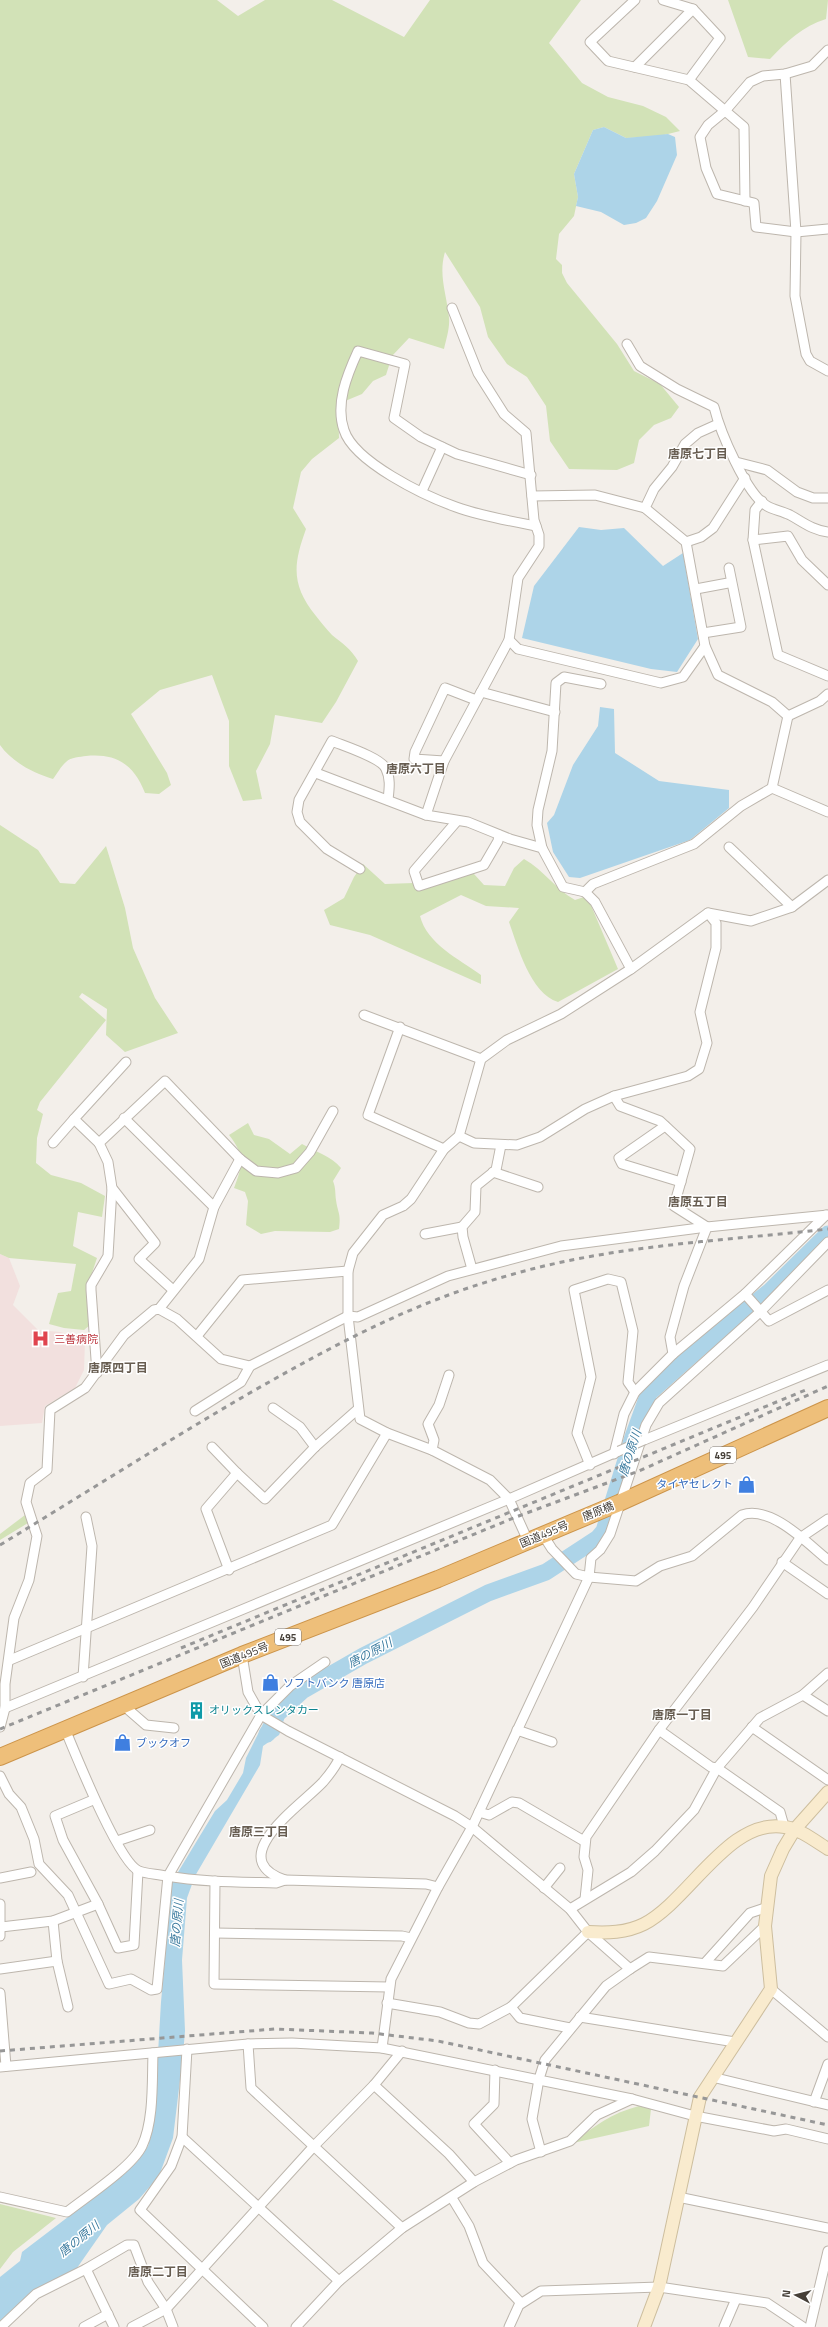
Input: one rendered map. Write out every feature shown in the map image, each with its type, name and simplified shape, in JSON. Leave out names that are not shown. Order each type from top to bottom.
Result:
[{"type":"highway","name":"495","points":[[621,1502],[828,1408]]},
{"type":"highway","name":"唐原橋","points":[[578,1520],[621,1502]]},
{"type":"highway","name":"国道495号","points":[[0,1757],[242,1655],[438,1579],[578,1520]]},
{"type":"street","points":[[635,0],[590,42],[608,61],[689,80],[744,127],[745,201]]},
{"type":"street","points":[[663,0],[693,9],[720,38],[689,80]]},
{"type":"street","points":[[635,67],[693,9]]},
{"type":"street","points":[[828,50],[812,66],[785,74],[763,76],[750,82],[725,111],[708,125],[700,137],[706,168],[717,194],[754,203],[756,227],[796,232],[828,229]]},
{"type":"street","points":[[785,74],[796,232],[795,296],[806,354],[810,361],[828,371]]},
{"type":"street","points":[[426,815],[444,761],[509,640],[518,578],[539,546],[532,496],[526,433],[504,414],[489,392],[478,373],[452,308]]},
{"type":"street","points":[[627,344],[640,366],[677,389],[714,407],[718,424],[736,462],[745,478],[766,505],[789,514],[815,530],[828,532]]},
{"type":"street","points":[[531,475],[457,454],[421,437],[394,418],[405,364],[358,352],[344,381],[342,410],[344,430],[353,447],[373,465],[456,507],[536,526]]},
{"type":"street","points":[[645,508],[654,489],[672,467],[685,444],[698,433],[718,424]]},
{"type":"street","points":[[422,491],[442,447]]},
{"type":"street","points":[[736,462],[767,470],[797,492],[813,498],[828,498]]},
{"type":"street","points":[[686,542],[702,537],[713,528],[745,478]]},
{"type":"street","points":[[532,496],[595,495],[645,508],[686,542],[696,589],[705,646],[718,675],[772,702],[788,716]]},
{"type":"street","points":[[762,501],[755,510],[753,540],[778,655],[828,676]]},
{"type":"street","points":[[753,540],[788,536],[802,560],[828,585]]},
{"type":"street","points":[[703,633],[741,627],[729,568]]},
{"type":"street","points":[[696,589],[728,583]]},
{"type":"street","points":[[509,640],[518,649],[661,684],[683,677],[705,646]]},
{"type":"street","points":[[601,684],[564,676],[556,683],[552,752],[538,810],[537,825],[542,848],[563,887],[585,892],[595,902],[631,969]]},
{"type":"street","points":[[444,761],[414,759],[415,752],[445,688],[476,700]]},
{"type":"street","points":[[481,692],[555,712]]},
{"type":"street","points":[[788,716],[820,701],[828,694]]},
{"type":"street","points":[[585,892],[593,884],[694,844],[741,806],[772,788],[788,716]]},
{"type":"street","points":[[360,869],[327,849],[300,822],[297,812],[299,800],[316,773],[332,741],[379,761],[386,768],[389,780],[388,800]]},
{"type":"street","points":[[316,773],[426,815],[468,822],[499,835],[542,848]]},
{"type":"street","points":[[772,788],[828,812]]},
{"type":"street","points":[[457,821],[414,871],[419,886],[484,865],[498,841],[499,835]]},
{"type":"street","points":[[729,847],[792,907]]},
{"type":"street","points":[[528,1542],[510,1499],[490,1480],[432,1450],[387,1433],[360,1419],[355,1365],[348,1316],[348,1271],[353,1253],[373,1225],[383,1215],[403,1206],[411,1199],[444,1149],[459,1136],[481,1059],[506,1040],[561,1014],[631,969],[708,913],[751,921],[792,907],[828,880]]},
{"type":"street","points":[[459,1136],[474,1143],[517,1145],[540,1137],[585,1109],[614,1096],[688,1076],[699,1069],[707,1043],[700,1012],[716,948],[716,923],[708,913]]},
{"type":"street","points":[[364,1015],[400,1027],[481,1059]]},
{"type":"street","points":[[400,1027],[368,1115],[444,1149]]},
{"type":"street","points":[[53,1143],[126,1062]]},
{"type":"street","points":[[99,1143],[165,1081],[240,1159],[256,1171],[278,1173],[296,1168],[310,1152],[333,1111]]},
{"type":"street","points":[[614,1096],[620,1106],[660,1121],[690,1149],[674,1206],[707,1227]]},
{"type":"street","points":[[124,1118],[214,1208]]},
{"type":"street","points":[[74,1119],[99,1143],[108,1162],[112,1188],[108,1256],[91,1285],[97,1372]]},
{"type":"street","points":[[665,1126],[619,1158],[622,1164],[681,1182]]},
{"type":"street","points":[[425,1234],[462,1227],[475,1212],[476,1186],[496,1170],[501,1145]]},
{"type":"street","points":[[0,1727],[4,1708],[3,1685],[10,1660],[14,1618],[29,1580],[37,1536],[26,1502],[30,1483],[48,1470],[50,1410],[85,1388],[124,1336],[154,1310],[159,1309],[199,1259],[214,1208],[240,1159]]},
{"type":"street","points":[[493,1172],[538,1187]]},
{"type":"street","points":[[112,1188],[155,1243],[139,1259],[173,1290]]},
{"type":"street","points":[[195,1411],[241,1382],[250,1366],[348,1316],[358,1317],[448,1276],[561,1246],[707,1227],[827,1215]]},
{"type":"street","points":[[617,1453],[624,1414],[635,1392],[673,1354],[746,1296],[827,1215]]},
{"type":"street","points":[[462,1227],[463,1237],[472,1269]]},
{"type":"street","points":[[673,1354],[670,1337],[684,1286],[707,1227]]},
{"type":"street","points":[[382,2048],[391,1979],[438,1887],[472,1827],[589,1577],[591,1558],[600,1550],[610,1534],[646,1425],[659,1403],[828,1242]]},
{"type":"street","points":[[197,1336],[242,1280],[348,1271]]},
{"type":"street","points":[[590,1465],[577,1433],[592,1377],[574,1290],[608,1279],[621,1282],[633,1331],[628,1382],[635,1392]]},
{"type":"street","points":[[746,1296],[769,1321],[828,1290]]},
{"type":"street","points":[[159,1309],[176,1319],[197,1336],[221,1359],[250,1366]]},
{"type":"street","points":[[4,1708],[83,1677],[510,1499],[644,1440],[828,1365]]},
{"type":"street","points":[[432,1450],[434,1440],[428,1424],[439,1404],[449,1375]]},
{"type":"street","points":[[273,1408],[300,1427],[315,1447]]},
{"type":"street","points":[[212,1447],[265,1499],[315,1447],[358,1410]]},
{"type":"street","points":[[10,1660],[86,1627],[229,1570],[332,1525],[387,1433]]},
{"type":"street","points":[[229,1570],[206,1509],[237,1472]]},
{"type":"street","points":[[543,1535],[552,1549],[576,1574],[589,1577],[636,1581],[660,1566],[692,1556],[742,1515],[751,1512],[767,1514],[828,1560]]},
{"type":"street","points":[[83,1677],[92,1546],[86,1517]]},
{"type":"street","points":[[585,1899],[588,1870],[584,1857],[584,1841],[659,1730],[753,1607],[782,1562],[800,1538],[828,1519]]},
{"type":"street","points":[[782,1562],[828,1594]]},
{"type":"street","points":[[242,1655],[248,1692],[261,1716],[455,1816],[472,1827],[570,1909],[588,1932],[630,1969]]},
{"type":"street","points":[[0,1776],[9,1794],[21,1807],[34,1839],[39,1864],[68,1895],[109,1984],[131,1980],[151,1990],[157,1989],[171,1877],[261,1716],[290,1686],[325,1662]]},
{"type":"street","points":[[570,1909],[585,1899],[609,1887],[631,1872],[655,1851],[694,1810],[717,1768],[760,1718],[803,1695],[828,1673]]},
{"type":"street","points":[[803,1695],[828,1711]]},
{"type":"street","points":[[123,1705],[146,1725],[174,1728]]},
{"type":"street","points":[[752,1727],[828,1780]]},
{"type":"street","points":[[65,1729],[93,1800],[128,1859],[138,1871],[195,1880],[276,1883],[285,1880]]},
{"type":"street","points":[[518,1730],[552,1742]]},
{"type":"street","points":[[659,1730],[711,1767],[717,1768],[780,1812],[790,1828],[828,1849]]},
{"type":"street","points":[[340,1757],[323,1782],[270,1831],[264,1842],[261,1854],[264,1864],[273,1876],[285,1880],[426,1884],[438,1887]]},
{"type":"street","points":[[644,2327],[658,2287],[700,2097],[771,1989],[765,1926],[765,1908],[770,1876],[783,1849],[790,1828],[828,1792]]},
{"type":"street","points":[[93,1800],[55,1816],[63,1840],[98,1904],[118,1948],[134,1945],[138,1871]]},
{"type":"street","points":[[479,1812],[489,1815],[512,1802],[519,1803],[584,1841]]},
{"type":"street","points":[[387,2004],[440,2012],[479,2024],[511,2007],[588,1932],[608,1934],[623,1932],[644,1924],[676,1900],[734,1842],[754,1829],[790,1828]]},
{"type":"street","points":[[117,1841],[150,1830]]},
{"type":"street","points":[[544,1888],[560,1868]]},
{"type":"street","points":[[0,1878],[31,1872]]},
{"type":"street","points":[[215,1881],[214,1984],[389,1987]]},
{"type":"street","points":[[0,1904],[0,1931],[53,1921],[98,1904]]},
{"type":"street","points":[[704,1963],[750,1913],[765,1908]]},
{"type":"street","points":[[53,1921],[57,1961],[68,2007]]},
{"type":"street","points":[[541,2152],[532,2119],[539,2079],[545,2060],[606,1986],[649,1957],[723,1966],[765,1926]]},
{"type":"street","points":[[215,1933],[402,1936],[411,1938]]},
{"type":"street","points":[[0,1969],[57,1961]]},
{"type":"street","points":[[771,1989],[828,2037]]},
{"type":"street","points":[[0,1993],[3,2066],[248,2044],[292,2043],[382,2048],[632,2099],[695,2116],[774,2131],[786,2129],[828,2139]]},
{"type":"street","points":[[511,2007],[520,2018],[570,2028]]},
{"type":"street","points":[[580,2017],[735,2042]]},
{"type":"street","points":[[248,2044],[250,2088],[402,2228]]},
{"type":"street","points":[[188,2049],[182,2137],[171,2166],[140,2210],[263,2327]]},
{"type":"street","points":[[132,2327],[166,2309],[314,2146],[374,2085],[402,2051]]},
{"type":"street","points":[[0,2197],[67,2212],[128,2164],[142,2147],[148,2129],[157,2052]]},
{"type":"street","points":[[814,2102],[828,2064]]},
{"type":"street","points":[[495,2070],[494,2104],[474,2124],[510,2163]]},
{"type":"street","points":[[712,2077],[828,2105]]},
{"type":"street","points":[[374,2085],[449,2154],[474,2182]]},
{"type":"street","points":[[296,2327],[339,2281],[402,2228],[452,2198],[474,2182],[510,2163],[570,2141],[597,2115],[632,2099]]},
{"type":"street","points":[[182,2137],[339,2281]]},
{"type":"street","points":[[678,2197],[828,2228]]},
{"type":"street","points":[[452,2198],[469,2226],[483,2263],[521,2303]]},
{"type":"street","points":[[1,2327],[36,2294],[86,2269],[127,2245],[134,2245],[148,2282],[166,2309],[173,2327]]},
{"type":"street","points":[[810,2327],[828,2251]]},
{"type":"street","points":[[86,2269],[114,2327]]},
{"type":"street","points":[[509,2327],[521,2303],[541,2291],[658,2287],[767,2303],[803,2327]]},
{"type":"street","points":[[724,2327],[736,2298]]},
{"type":"street","points":[[84,2327],[108,2314]]},
{"type":"shaded area","name":"三善病院","points":[[0,1254],[9,1258],[20,1286],[13,1305],[38,1330],[60,1332],[81,1338],[85,1341],[84,1370],[75,1388],[45,1406],[42,1423],[0,1426]]},
{"type":"green space","points":[[0,0],[217,0],[238,16],[265,0],[332,0],[404,37],[430,0],[581,0],[549,43],[582,83],[608,97],[643,106],[666,117],[680,131],[656,137],[626,138],[604,127],[593,130],[574,174],[578,197],[574,216],[559,234],[556,259],[562,265],[562,273],[567,283],[617,344],[634,371],[660,384],[679,407],[671,418],[654,425],[639,440],[634,463],[617,470],[569,469],[550,441],[546,406],[527,377],[507,364],[488,337],[480,307],[445,252],[442,269],[449,322],[448,334],[444,349],[409,338],[392,356],[386,375],[373,381],[362,394],[338,404],[339,438],[312,459],[301,472],[293,508],[306,529],[297,564],[298,584],[308,605],[316,616],[332,635],[349,650],[358,661],[336,702],[322,723],[275,715],[270,744],[256,771],[262,799],[243,801],[229,766],[229,721],[212,675],[160,690],[131,714],[167,773],[171,785],[159,794],[145,793],[141,783],[130,768],[115,759],[97,756],[73,758],[64,764],[53,779],[38,774],[17,762],[0,745]]},
{"type":"green space","points":[[728,0],[828,0],[826,19],[802,30],[795,35],[770,59],[748,57]]},
{"type":"green space","points":[[0,825],[38,850],[60,883],[75,884],[106,846],[125,908],[133,948],[155,998],[178,1033],[125,1052],[106,1035],[107,1009],[82,993],[79,997],[106,1020],[40,1102],[37,1110],[43,1114],[37,1138],[36,1163],[51,1175],[81,1183],[105,1196],[102,1217],[78,1212],[73,1246],[97,1258],[86,1291],[90,1325],[84,1330],[64,1328],[49,1324],[58,1293],[71,1291],[76,1264],[9,1258],[0,1254]]},
{"type":"green space","points":[[524,859],[538,868],[568,896],[575,900],[587,896],[618,969],[558,1002],[548,997],[540,989],[526,968],[521,956],[509,922],[519,908],[486,906],[461,895],[420,916],[429,935],[437,943],[454,957],[481,975],[481,984],[370,935],[330,925],[324,910],[344,898],[354,877],[363,864],[385,884],[442,882],[455,870],[474,874],[484,885],[505,886],[514,868]]},
{"type":"green space","points":[[248,1123],[254,1135],[269,1139],[290,1154],[302,1144],[328,1157],[341,1168],[333,1181],[340,1224],[339,1229],[330,1232],[275,1231],[261,1234],[246,1225],[248,1201],[245,1192],[234,1188],[241,1166],[240,1154],[238,1148],[229,1135]]},
{"type":"green space","points":[[25,1515],[28,1523],[0,1540],[0,1534]]},
{"type":"green space","points":[[639,2106],[651,2109],[649,2126],[573,2143],[588,2131],[612,2116]]},
{"type":"green space","points":[[0,2204],[56,2218],[13,2252],[0,2269]]},
{"type":"water","points":[[604,127],[626,138],[668,134],[675,137],[677,155],[657,201],[646,218],[636,223],[624,225],[601,212],[576,206],[578,197],[574,174],[593,130]]},
{"type":"water","points":[[579,527],[601,530],[624,528],[663,566],[683,553],[698,639],[677,672],[651,669],[522,638],[534,586]]},
{"type":"water","points":[[600,707],[614,709],[615,753],[659,781],[729,790],[729,808],[690,840],[580,878],[569,877],[553,852],[547,823],[554,815],[573,765],[598,726]]},
{"type":"water","points":[[268,1714],[277,1714],[284,1723],[279,1735],[263,1746],[260,1765],[195,1876],[187,1898],[182,1960],[185,2031],[183,2055],[173,2138],[159,2176],[139,2199],[107,2225],[77,2268],[34,2291],[0,2321],[0,2277],[20,2261],[22,2252],[110,2185],[137,2162],[148,2146],[152,2132],[155,2105],[161,2002],[172,1882],[215,1811],[227,1800],[243,1773],[246,1758]]},
{"type":"waterway","name":"唐の原川","points":[[267,1734],[272,1728],[277,1714],[302,1691],[363,1656],[488,1593],[546,1572],[598,1538],[604,1531],[633,1437],[649,1393],[703,1345],[769,1292],[828,1234]]},
{"type":"railway","points":[[0,1545],[185,1431],[280,1376],[375,1326],[440,1298],[510,1275],[588,1257],[668,1245],[828,1229]]},
{"type":"railway","points":[[0,1729],[516,1517],[639,1471],[828,1386]]},
{"type":"railway","points":[[181,1648],[808,1389]]},
{"type":"railway","points":[[0,2051],[275,2029],[372,2033],[438,2041],[828,2125]]},
{"type":"place","name":"三善病院","points":[[41,1339]]},
{"type":"place","name":"タイヤセレクト","points":[[746,1484]]},
{"type":"place","name":"ソフトバンク 唐原店","points":[[270,1683]]},
{"type":"place","name":"オリックスレンタカー","points":[[196,1710]]},
{"type":"place","name":"ブックオフ","points":[[123,1743]]},
{"type":"district","name":"唐原七丁目","points":[[698,454]]},
{"type":"district","name":"唐原六丁目","points":[[416,769]]},
{"type":"district","name":"唐原五丁目","points":[[698,1202]]},
{"type":"district","name":"唐原四丁目","points":[[118,1368]]},
{"type":"district","name":"唐原一丁目","points":[[682,1715]]},
{"type":"district","name":"唐原三丁目","points":[[259,1832]]},
{"type":"district","name":"唐原二丁目","points":[[158,2272]]}]
